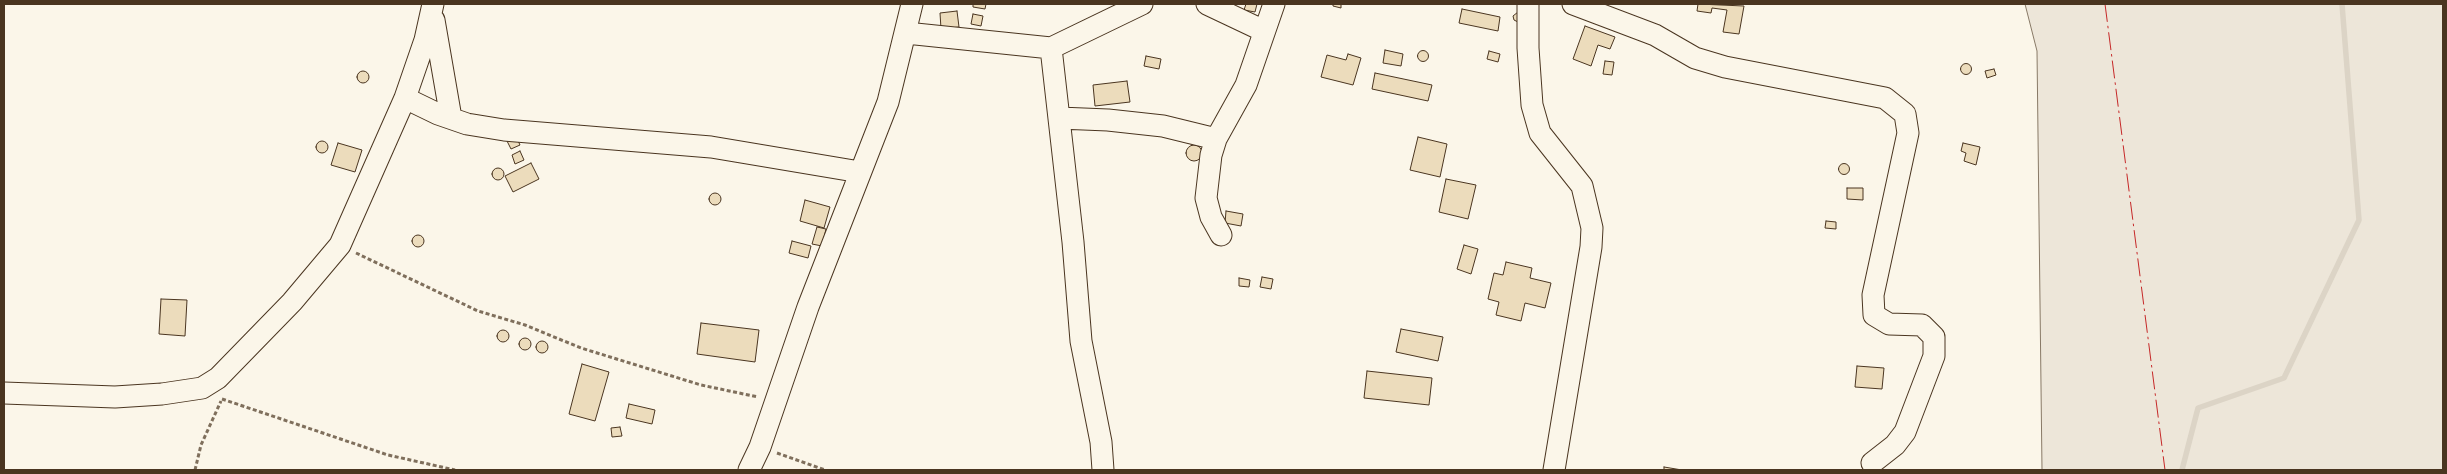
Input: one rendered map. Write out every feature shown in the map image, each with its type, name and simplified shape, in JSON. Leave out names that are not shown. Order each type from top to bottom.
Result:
[{"type":"street","points":[[749,470],[760,447],[808,307],[888,102],[912,4]]},
{"type":"street","points":[[906,33],[1051,48],[1142,4]]},
{"type":"street","points":[[1207,4],[1264,32]]},
{"type":"street","points":[[1221,235],[1212,217],[1206,198],[1206,182],[1216,139],[1246,85],[1274,4]]},
{"type":"street","points":[[1528,4],[1528,48],[1532,105],[1540,133],[1582,186],[1592,228],[1591,247],[1554,470]]},
{"type":"street","points":[[1573,4],[1654,35],[1696,58],[1725,67],[1885,98],[1905,114],[1908,133],[1873,295],[1874,315],[1888,324],[1922,325],[1934,337],[1934,356],[1905,432],[1884,455],[1872,463]]},
{"type":"street","points":[[4,393],[115,397],[184,393],[202,388],[218,378],[269,326],[340,245],[405,98],[433,8]]},
{"type":"street","points":[[433,8],[451,118]]},
{"type":"street","points":[[1051,48],[1074,242],[1081,341],[1101,442],[1103,470]]},
{"type":"street","points":[[405,98],[451,118],[504,130],[711,147],[860,172]]},
{"type":"street","points":[[1059,118],[1108,120],[1163,126],[1216,139]]},
{"type":"path","points":[[340,245],[478,311],[525,326],[581,348],[701,385],[776,400]]},
{"type":"path","points":[[202,388],[221,399],[379,452],[455,470]]},
{"type":"path","points":[[195,470],[201,445],[221,399]]},
{"type":"path","points":[[760,447],[825,470]]},
{"type":"shaded area","points":[[2025,4],[2443,4],[2443,470],[2042,470],[2037,51]]},
{"type":"building","points":[[973,4],[986,4],[985,9],[973,7]]},
{"type":"building","points":[[1246,4],[1257,4],[1255,12],[1244,10]]},
{"type":"building","points":[[1333,4],[1341,4],[1341,8],[1333,6]]},
{"type":"building","points":[[1698,4],[1744,6],[1739,34],[1723,32],[1727,10],[1712,8],[1711,13],[1697,11]]},
{"type":"building","points":[[1462,9],[1500,17],[1498,31],[1459,23]]},
{"type":"building","points":[[957,11],[959,27],[941,29],[940,13]]},
{"type":"building","points":[[1518,12],[1520,23],[1514,20],[1513,16]]},
{"type":"building","points":[[973,14],[983,16],[981,26],[971,24]]},
{"type":"building","points":[[1585,26],[1615,37],[1610,49],[1598,45],[1591,66],[1573,59]]},
{"type":"building","points":[[1385,50],[1403,54],[1401,66],[1383,63]]},
{"type":"building","points":[[1421,51],[1425,51],[1428,56],[1427,60],[1421,61],[1418,58],[1418,54]]},
{"type":"building","points":[[1489,51],[1500,54],[1498,62],[1487,59]]},
{"type":"building","points":[[1348,54],[1361,58],[1353,85],[1321,77],[1327,55],[1346,60]]},
{"type":"building","points":[[1146,56],[1161,59],[1159,69],[1144,66]]},
{"type":"building","points":[[1605,61],[1614,62],[1612,75],[1603,74]]},
{"type":"building","points":[[1966,63],[1972,69],[1966,75],[1960,69]]},
{"type":"building","points":[[1994,69],[1996,75],[1987,78],[1985,71]]},
{"type":"building","points":[[361,71],[365,71],[369,77],[365,83],[361,83],[357,79],[357,75]]},
{"type":"building","points":[[1375,73],[1432,85],[1428,101],[1372,89]]},
{"type":"building","points":[[1127,81],[1130,102],[1095,106],[1093,85]]},
{"type":"building","points":[[515,134],[520,145],[511,149],[506,139]]},
{"type":"building","points":[[1418,137],[1447,144],[1440,177],[1410,170]]},
{"type":"building","points":[[320,141],[324,141],[328,147],[324,153],[320,153],[316,149],[316,145]]},
{"type":"building","points":[[338,143],[362,150],[355,172],[331,165]]},
{"type":"building","points":[[1963,143],[1980,147],[1976,165],[1964,161],[1966,153],[1961,151]]},
{"type":"building","points":[[1191,145],[1197,145],[1202,150],[1200,159],[1191,161],[1186,156],[1186,150]]},
{"type":"building","points":[[520,151],[524,160],[515,164],[512,155]]},
{"type":"building","points":[[531,163],[539,179],[513,192],[505,176]]},
{"type":"building","points":[[1844,163],[1850,169],[1844,175],[1838,169]]},
{"type":"building","points":[[496,168],[500,168],[504,174],[500,180],[496,180],[492,176],[492,172]]},
{"type":"building","points":[[1446,179],[1476,185],[1468,219],[1439,212]]},
{"type":"building","points":[[1847,188],[1863,188],[1863,200],[1847,199]]},
{"type":"building","points":[[713,193],[717,193],[721,199],[717,205],[713,205],[709,201],[709,197]]},
{"type":"building","points":[[805,200],[830,207],[824,228],[800,221]]},
{"type":"building","points":[[1226,211],[1243,214],[1241,226],[1225,223]]},
{"type":"building","points":[[1826,221],[1836,222],[1836,229],[1825,228]]},
{"type":"building","points":[[817,227],[826,229],[822,246],[812,244]]},
{"type":"building","points":[[416,235],[420,235],[424,241],[420,247],[416,247],[412,243],[412,239]]},
{"type":"building","points":[[792,241],[811,246],[808,258],[789,253]]},
{"type":"building","points":[[1464,245],[1478,249],[1471,274],[1457,269]]},
{"type":"building","points":[[1506,262],[1532,268],[1530,278],[1551,283],[1545,308],[1525,303],[1521,321],[1496,315],[1499,302],[1488,299],[1494,273],[1503,275]]},
{"type":"building","points":[[1262,277],[1273,279],[1271,289],[1260,287]]},
{"type":"building","points":[[1239,278],[1250,280],[1249,287],[1239,286]]},
{"type":"building","points":[[161,299],[187,300],[185,336],[159,334]]},
{"type":"building","points":[[701,323],[759,330],[755,362],[697,354]]},
{"type":"building","points":[[1401,329],[1443,337],[1438,361],[1396,352]]},
{"type":"building","points":[[501,330],[505,330],[509,336],[505,342],[501,342],[497,338],[497,334]]},
{"type":"building","points":[[523,338],[527,338],[531,344],[527,350],[523,350],[519,346],[519,342]]},
{"type":"building","points":[[540,341],[544,341],[548,347],[544,353],[540,353],[536,349],[536,345]]},
{"type":"building","points":[[582,364],[609,372],[595,421],[569,414]]},
{"type":"building","points":[[1857,366],[1884,368],[1882,389],[1855,387]]},
{"type":"building","points":[[1367,371],[1432,378],[1429,405],[1364,398]]},
{"type":"building","points":[[629,404],[655,410],[652,424],[626,418]]},
{"type":"building","points":[[620,427],[622,436],[612,437],[611,428]]},
{"type":"building","points":[[1664,467],[1682,470],[1664,470]]},
{"type":"waterway","points":[[2182,470],[2198,408],[2284,378],[2359,220],[2342,4]]},
{"type":"power","points":[[2105,4],[2165,470]]}]
